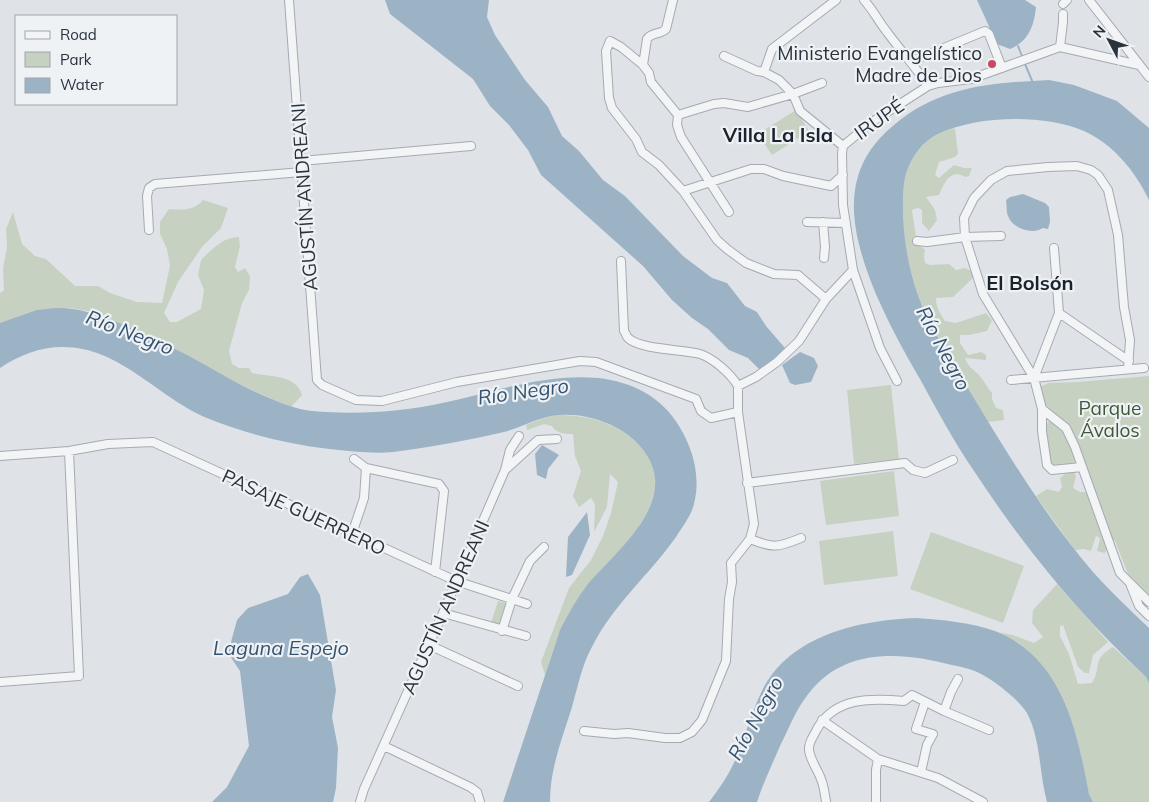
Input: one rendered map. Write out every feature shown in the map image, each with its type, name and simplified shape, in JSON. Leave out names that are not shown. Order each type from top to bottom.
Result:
[{"type":"street","name":"AGUSTÍN ANDREANI","points":[[289,0],[317,380],[322,385],[356,400],[382,401],[457,382],[580,361],[596,362],[696,399],[701,411],[711,418],[738,412]]},
{"type":"street","points":[[643,65],[647,39],[649,36],[663,32],[666,29],[673,0]]},
{"type":"street","points":[[820,0],[825,8]]},
{"type":"street","points":[[764,72],[772,49],[836,0]]},
{"type":"street","points":[[864,0],[886,31],[912,61],[928,86]]},
{"type":"street","points":[[1089,0],[1149,77]]},
{"type":"street","points":[[1063,14],[1064,22],[1060,47],[1139,64]]},
{"type":"street","points":[[912,61],[985,31],[989,34],[1002,68]]},
{"type":"street","points":[[729,212],[681,137],[677,124],[678,115],[651,82],[649,74],[643,65],[621,47],[610,41],[606,51],[609,98],[612,108],[636,139],[642,152],[659,166],[683,191],[717,240],[727,249],[746,263],[774,274],[798,275],[826,298]]},
{"type":"street","name":"IRUPÉ","points":[[897,381],[880,348],[853,270],[843,205],[843,146],[872,122],[928,86],[971,79],[1060,47]]},
{"type":"street","points":[[724,56],[779,80],[793,94],[800,111],[843,146]]},
{"type":"street","points":[[678,115],[714,104],[724,103],[748,107],[793,94],[822,82]]},
{"type":"street","points":[[301,161],[471,146]]},
{"type":"street","points":[[1082,467],[1052,470],[1047,465],[1042,431],[1042,409],[1034,378],[983,294],[966,237],[964,218],[974,198],[991,180],[1007,171],[1077,166],[1098,174],[1108,190],[1118,235],[1124,306],[1130,340],[1128,369]]},
{"type":"street","points":[[683,191],[751,170],[764,168],[783,176],[831,186],[843,175]]},
{"type":"street","points":[[149,230],[147,196],[150,188],[155,184],[302,172]]},
{"type":"street","points":[[807,222],[846,223]]},
{"type":"street","points":[[823,222],[824,258]]},
{"type":"street","points":[[917,242],[1001,236]]},
{"type":"street","points":[[1034,378],[1059,313],[1054,248]]},
{"type":"street","points":[[584,731],[680,738],[692,732],[702,720],[726,660],[729,599],[732,582],[731,563],[750,539],[754,524],[738,412],[738,386],[723,368],[701,354],[644,345],[628,338],[624,331],[620,261]]},
{"type":"street","points":[[738,386],[756,377],[777,362],[793,346],[805,332],[826,298],[853,270]]},
{"type":"street","points":[[1059,313],[1129,361]]},
{"type":"street","points":[[1011,380],[1144,368]]},
{"type":"street","points":[[1042,409],[1066,428],[1075,447],[1120,573],[1149,602]]},
{"type":"street","points":[[505,470],[510,450],[518,436]]},
{"type":"street","name":"AGUSTÍN ANDREANI","points":[[360,802],[364,789],[505,470],[538,440],[557,439]]},
{"type":"street","name":"PASAJE GUERRERO","points":[[69,451],[108,444],[153,442],[456,582],[527,604]]},
{"type":"street","points":[[0,456],[69,451],[79,676],[0,682]]},
{"type":"street","points":[[354,458],[366,468],[438,484],[444,491],[436,572]]},
{"type":"street","points":[[747,482],[905,463],[913,470],[926,474],[953,460]]},
{"type":"street","points":[[352,534],[364,498],[366,468]]},
{"type":"street","points":[[750,539],[773,547],[783,546],[800,538]]},
{"type":"street","points":[[502,631],[512,599],[530,561],[544,547]]},
{"type":"street","points":[[1129,583],[1139,606],[1149,616]]},
{"type":"street","points":[[443,613],[502,631],[526,636]]},
{"type":"street","points":[[429,645],[518,686]]},
{"type":"street","points":[[944,711],[958,679]]},
{"type":"street","points":[[826,802],[822,781],[809,751],[810,742],[822,720],[842,705],[853,701],[904,701],[912,695],[988,730]]},
{"type":"street","points":[[922,772],[926,745],[933,734],[916,729],[925,702]]},
{"type":"street","points":[[822,720],[878,760],[938,778],[983,802]]},
{"type":"street","points":[[384,746],[470,787],[478,792],[480,802]]},
{"type":"street","points":[[876,802],[876,770],[878,760]]},
{"type":"green space","points":[[796,110],[809,131],[772,155],[758,134]]},
{"type":"green space","points":[[955,128],[958,154],[955,157],[939,162],[935,175],[939,178],[954,165],[972,168],[969,176],[965,177],[955,174],[948,178],[939,195],[926,197],[935,210],[937,220],[929,231],[922,223],[922,210],[918,208],[912,210],[917,243],[925,250],[925,263],[930,265],[949,264],[956,270],[965,268],[977,274],[953,297],[936,298],[937,305],[945,321],[956,323],[986,313],[992,320],[987,331],[960,335],[960,343],[968,355],[981,352],[986,355],[986,360],[965,358],[969,366],[980,376],[992,393],[992,399],[996,408],[1003,410],[1004,420],[988,422],[931,326],[916,289],[906,247],[902,201],[905,180],[911,161],[922,146],[933,137]]},
{"type":"green space","points":[[203,200],[228,208],[221,228],[202,247],[178,282],[164,313],[170,322],[177,322],[201,309],[204,290],[198,275],[201,260],[213,248],[228,239],[239,237],[240,246],[235,267],[238,272],[245,268],[250,276],[249,290],[242,303],[229,351],[232,364],[239,368],[249,368],[252,373],[282,378],[294,383],[302,395],[291,407],[231,381],[171,346],[92,312],[71,308],[0,323],[0,293],[4,290],[3,269],[7,247],[6,229],[13,212],[22,244],[35,256],[46,259],[75,286],[98,286],[110,293],[137,302],[162,303],[170,266],[167,249],[160,234],[160,222],[169,209],[192,208]]},
{"type":"green space","name":"Parque Ávalos","points":[[1149,376],[1149,598],[1128,574],[1115,541],[1110,538],[1110,530],[1106,531],[1109,546],[1105,553],[1097,551],[1100,538],[1096,536],[1091,551],[1084,549],[1075,550],[1036,496],[1047,489],[1059,492],[1062,487],[1060,478],[1066,473],[1074,471],[1076,476],[1073,488],[1080,492],[1086,492],[1093,484],[1088,478],[1068,429],[1065,436],[1071,444],[1078,463],[1065,467],[1050,464],[1044,438],[1046,427],[1054,414],[1045,407],[1040,386],[1048,383]]},
{"type":"green space","points":[[891,385],[899,459],[854,464],[847,390]]},
{"type":"green space","points":[[561,415],[583,417],[604,422],[632,438],[652,464],[655,483],[652,501],[643,520],[617,554],[586,588],[569,613],[557,638],[545,675],[541,662],[569,588],[591,560],[603,536],[611,513],[618,482],[610,474],[607,507],[594,532],[595,504],[591,498],[579,507],[573,496],[581,471],[575,456],[573,434],[561,433],[552,426],[544,424],[527,430],[526,425],[546,417]]},
{"type":"green space","points":[[894,471],[899,516],[826,525],[820,481]]},
{"type":"green space","points":[[893,531],[898,576],[824,585],[819,541]]},
{"type":"green space","points":[[931,532],[1024,566],[1003,623],[910,589]]},
{"type":"green space","points":[[1057,584],[1108,642],[1093,655],[1089,673],[1085,673],[1078,667],[1063,625],[1060,626],[1060,636],[1069,654],[1078,684],[1092,683],[1099,660],[1113,647],[1146,677],[1149,683],[1149,802],[1093,802],[1089,794],[1070,716],[1053,679],[1041,663],[1026,649],[996,632],[1013,635],[1034,643],[1043,637],[1032,623],[1033,610]]},
{"type":"green space","points":[[498,601],[509,604],[501,627],[491,623]]},
{"type":"water","points":[[385,0],[489,0],[487,17],[495,35],[525,80],[548,107],[562,136],[579,151],[603,180],[625,196],[683,256],[712,278],[727,283],[745,306],[757,312],[785,348],[761,371],[748,358],[729,350],[708,329],[692,318],[672,300],[643,266],[541,175],[528,150],[509,125],[490,106],[473,79],[390,14]]},
{"type":"water","points":[[977,0],[1025,0],[1036,7],[1032,27],[1022,42],[1010,49],[997,44]]},
{"type":"water","name":"Río Negro","points":[[1049,80],[1074,85],[1117,101],[1149,128],[1149,200],[1130,169],[1114,151],[1084,131],[1068,125],[1031,119],[991,120],[972,123],[933,137],[923,145],[909,165],[903,194],[906,247],[912,277],[928,319],[1013,462],[1059,530],[1093,572],[1149,628],[1149,683],[1146,677],[1075,605],[1012,526],[967,460],[939,414],[885,313],[864,263],[857,237],[854,213],[857,180],[873,146],[894,125],[911,112],[948,94],[987,85]]},
{"type":"water","points":[[1023,194],[1045,203],[1049,207],[1050,222],[1048,229],[1023,230],[1010,221],[1007,214],[1006,200]]},
{"type":"water","name":"Río Negro","points":[[56,308],[81,310],[111,320],[186,354],[253,391],[305,410],[346,413],[397,410],[447,402],[541,380],[579,377],[611,380],[634,387],[664,406],[679,426],[692,453],[697,483],[693,508],[666,551],[611,616],[589,652],[557,754],[552,777],[550,802],[503,802],[560,630],[584,589],[641,524],[650,506],[655,488],[653,470],[644,451],[636,442],[617,428],[595,419],[583,416],[560,415],[545,417],[504,432],[393,452],[377,453],[329,449],[267,438],[207,418],[171,398],[120,364],[103,355],[84,349],[54,347],[38,350],[15,359],[0,368],[0,323],[37,310]]},
{"type":"water","points":[[800,352],[814,358],[818,366],[811,382],[795,385],[790,383],[782,365]]},
{"type":"water","points":[[542,445],[559,455],[548,469],[546,479],[537,475],[535,454]]},
{"type":"water","points":[[587,512],[590,535],[572,575],[566,577],[568,537]]},
{"type":"water","name":"Laguna Espejo","points":[[308,574],[320,595],[336,690],[332,717],[338,748],[336,788],[333,802],[212,802],[227,787],[249,746],[240,671],[228,653],[237,620],[248,608],[288,594],[300,577]]},
{"type":"water","name":"Río Negro","points":[[916,618],[966,623],[995,631],[1018,643],[1037,659],[1063,699],[1072,721],[1089,794],[1093,802],[1047,802],[1032,723],[1023,708],[1000,686],[987,677],[967,668],[914,657],[894,656],[857,660],[840,667],[823,678],[800,706],[780,746],[757,802],[709,802],[734,762],[760,695],[772,675],[787,658],[805,645],[826,635],[848,628],[894,619]]},
{"type":"waterway","points":[[1018,46],[1022,56]]},
{"type":"waterway","points":[[1025,64],[1033,83]]},
{"type":"place","name":"Ministerio Evangelístico Madre de Dios","points":[[992,64]]},
{"type":"district","name":"Villa La Isla","points":[[778,134]]},
{"type":"district","name":"El Bolsón","points":[[1030,282]]}]
